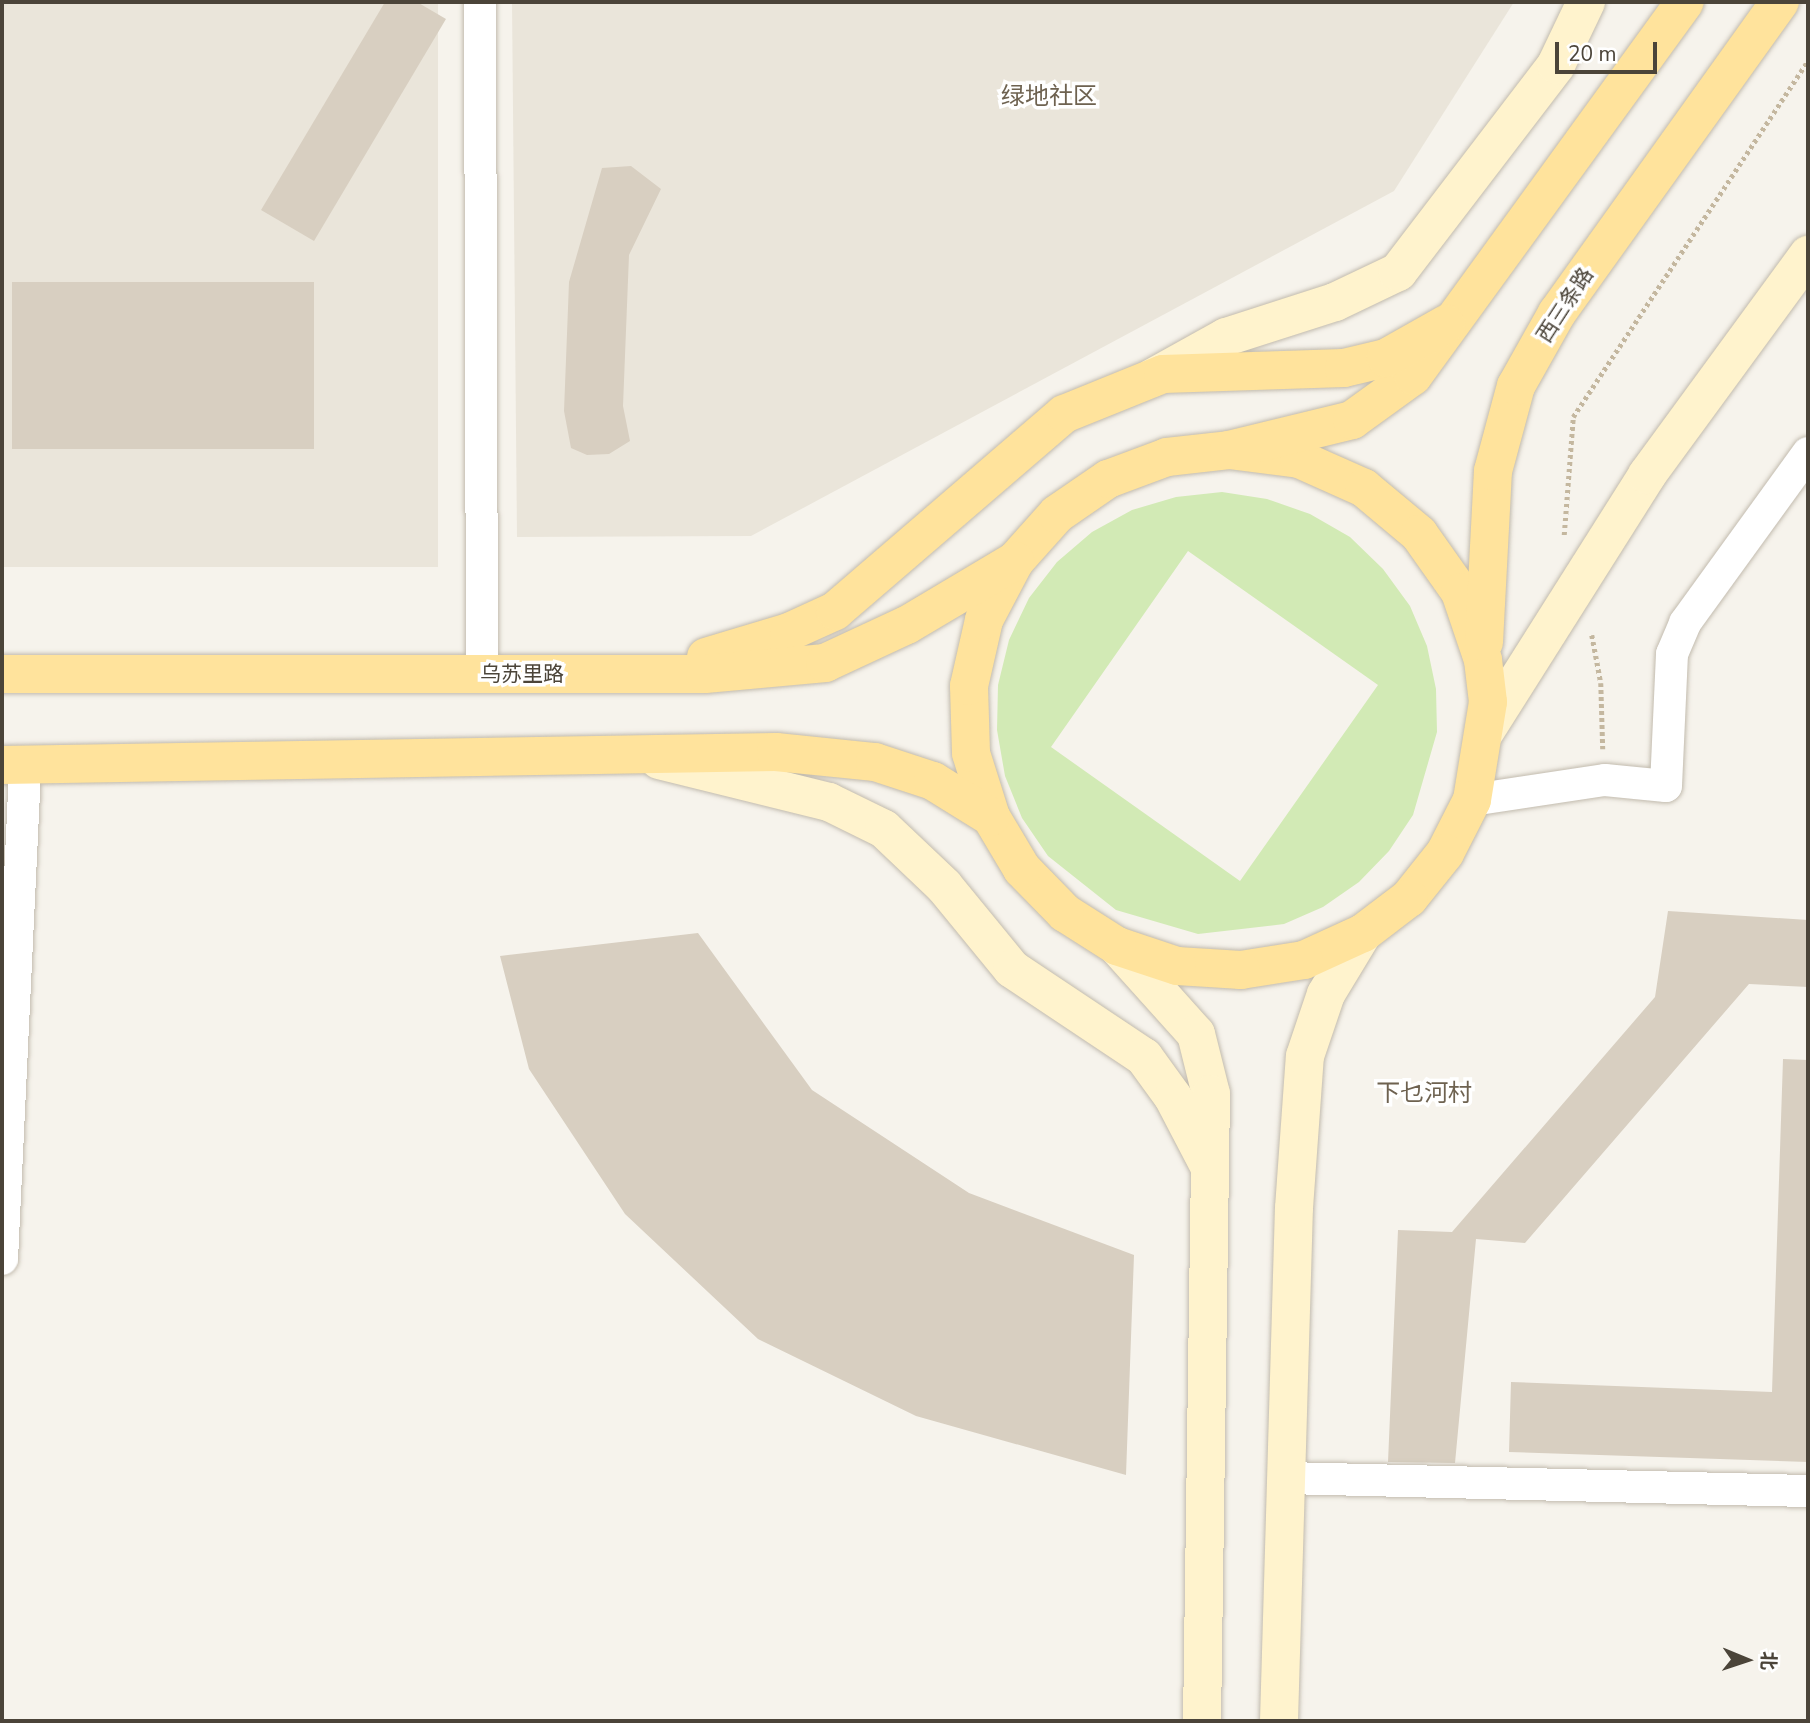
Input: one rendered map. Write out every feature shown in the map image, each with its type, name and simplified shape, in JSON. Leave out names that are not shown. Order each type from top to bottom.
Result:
[{"type":"main road","points":[[652,674],[789,632],[835,611],[1064,414],[1146,382],[1226,337],[1335,302],[1398,272],[1556,65],[1586,2]]},
{"type":"main road","points":[[1202,1721],[1212,1171],[1211,1094],[1196,1034],[1117,946],[1056,904],[1022,869],[991,817],[971,753],[969,686],[984,620],[1015,561],[1057,514],[1108,479],[1167,457],[1229,450],[1352,419],[1413,376],[1460,316],[1685,2]]},
{"type":"main road","name":"西三条路","points":[[1483,660],[1493,471],[1516,386],[1557,313],[1778,5]]},
{"type":"main road","points":[[1486,730],[1647,475],[1808,255]]},
{"type":"main road","points":[[1146,382],[1190,373],[1344,368],[1386,358],[1460,316]]},
{"type":"main road","points":[[1117,946],[1177,966],[1241,970],[1304,960],[1363,933],[1416,889],[1446,853],[1472,800],[1486,730],[1483,660],[1460,592],[1433,553],[1419,534],[1364,488],[1299,460],[1229,450]]},
{"type":"main road","name":"乌苏里路","points":[[2,674],[652,674],[825,663],[907,625],[1015,561]]},
{"type":"main road","points":[[13,765],[776,752],[875,762],[933,781],[991,817]]},
{"type":"main road","points":[[644,756],[828,802],[884,829],[944,886],[1012,969],[1144,1057],[1173,1097],[1212,1171]]},
{"type":"main road","points":[[1279,1721],[1286,1478],[1304,1056],[1326,994],[1363,933]]},
{"type":"street","points":[[480,2],[482,674]]},
{"type":"street","points":[[1472,800],[1605,779],[1665,786],[1672,654],[1685,623],[1808,453]]},
{"type":"street","points":[[2,1259],[13,765]]},
{"type":"street","points":[[1286,1478],[1808,1492]]},
{"type":"path","points":[[1563,543],[1573,417],[1808,61]]},
{"type":"path","points":[[1592,635],[1601,683],[1604,756]]},
{"type":"shaded area","points":[[2,2],[438,2],[438,567],[2,567]]},
{"type":"shaded area","points":[[512,2],[1514,2],[1394,191],[751,536],[517,537]]},
{"type":"green space","points":[[1222,492],[1267,499],[1310,514],[1350,537],[1383,569],[1410,606],[1427,646],[1436,689],[1437,732],[1413,815],[1389,851],[1359,882],[1323,907],[1284,924],[1198,934],[1116,910],[1048,856],[1022,818],[1005,776],[997,730],[998,685],[1009,640],[1029,598],[1057,562],[1092,532],[1132,510],[1176,497]],"holes":[[[1188,551],[1378,685],[1240,881],[1051,747]]]},
{"type":"building","points":[[385,2],[417,2],[446,19],[314,241],[261,210]]},
{"type":"building","points":[[631,166],[661,189],[629,255],[623,406],[630,441],[609,454],[587,455],[571,448],[564,411],[569,282],[602,168]]},
{"type":"building","points":[[12,282],[314,282],[314,449],[12,449]]},
{"type":"building","points":[[1668,911],[1808,920],[1808,987],[1749,984],[1525,1243],[1476,1239],[1455,1463],[1388,1462],[1398,1230],[1452,1232],[1655,997]]},
{"type":"building","points":[[698,933],[812,1090],[969,1193],[1134,1255],[1126,1475],[916,1416],[758,1339],[625,1214],[529,1069],[500,956]]},
{"type":"building","points":[[1783,1059],[1808,1060],[1808,1462],[1509,1452],[1511,1382],[1772,1392]]},
{"type":"district","name":"绿地社区","points":[[1049,97]]},
{"type":"district","name":"下乜河村","points":[[1424,1094]]}]
